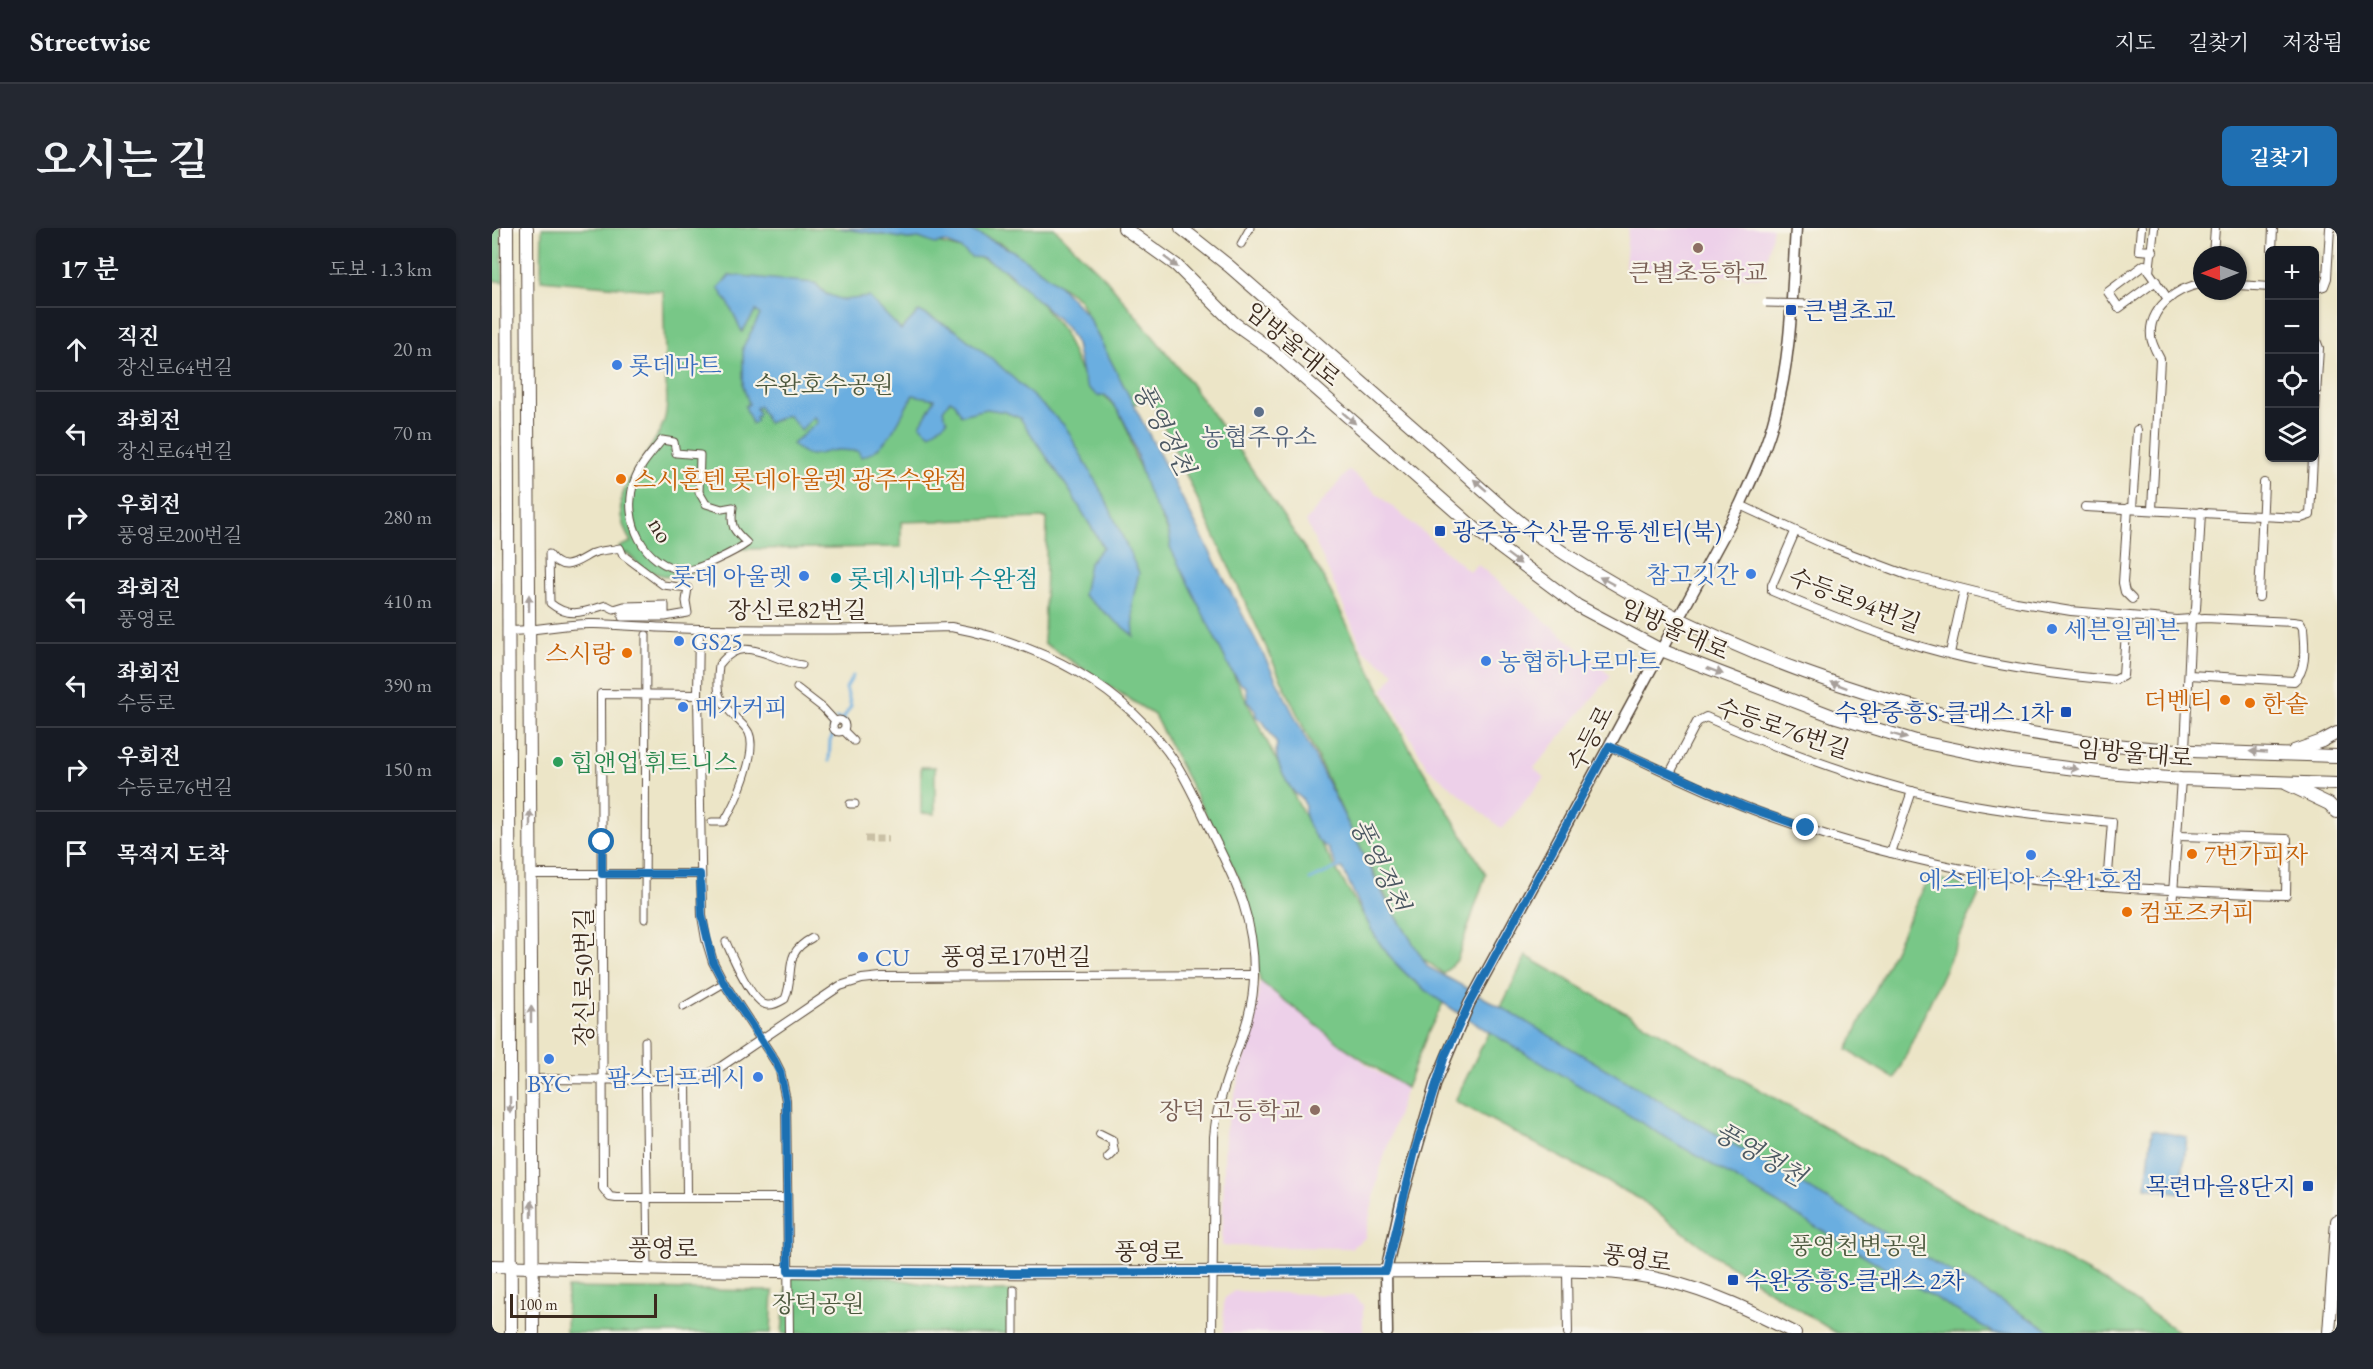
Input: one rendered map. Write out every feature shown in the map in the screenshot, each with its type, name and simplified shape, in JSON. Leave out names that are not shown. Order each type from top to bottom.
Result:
[{"type":"main road","points":[[507,228],[511,1333]]},
{"type":"main road","points":[[527,228],[533,1333]]},
{"type":"main road","name":"임방울대로","points":[[1124,228],[1176,265],[1234,323],[1272,350],[1479,532],[1578,606],[1661,650],[1833,716],[1916,741],[2012,761],[2107,773],[2181,779],[2337,784]]},
{"type":"main road","name":"임방울대로","points":[[1181,228],[1229,266],[1533,532],[1598,576],[1678,618],[1845,687],[1925,711],[1997,726],[2100,743],[2337,756]]},
{"type":"main road","points":[[2284,754],[2322,741],[2337,733]]},
{"type":"main road","points":[[2283,783],[2329,804],[2337,812]]},
{"type":"main road","points":[[2329,1333],[2337,1221]]},
{"type":"main road","name":"풍영로","points":[[492,1266],[788,1271],[1386,1271],[1617,1274],[1668,1281],[1734,1303],[1795,1333]]},
{"type":"street","points":[[1241,244],[1250,228]]},
{"type":"street","name":"수등로","points":[[1387,1333],[1386,1271],[1416,1147],[1445,1056],[1469,1004],[1492,966],[1740,505],[1758,465],[1776,414],[1791,309],[1796,228]]},
{"type":"street","points":[[2140,228],[2139,250],[2152,251]]},
{"type":"street","points":[[2149,272],[2154,228]]},
{"type":"street","points":[[2214,246],[2215,228]]},
{"type":"street","points":[[2272,246],[2273,228]]},
{"type":"street","points":[[2319,288],[2324,286],[2327,278],[2330,228]]},
{"type":"street","points":[[2156,281],[2119,308],[2108,292],[2144,266],[2156,281],[2168,299]]},
{"type":"street","points":[[2152,509],[2160,360],[2151,340],[2151,330],[2159,310],[2168,299],[2183,289],[2193,286]]},
{"type":"street","points":[[2247,286],[2265,287]]},
{"type":"street","points":[[1766,303],[1812,304]]},
{"type":"street","points":[[2132,599],[2125,592],[2123,583],[2137,430]]},
{"type":"street","name":"no","points":[[662,440],[674,442],[676,453],[700,455],[699,492],[706,504],[722,509],[733,507],[731,522],[734,531],[747,543],[703,567],[685,570],[663,564],[647,553],[634,527],[630,506],[634,482],[644,462],[662,440]]},
{"type":"street","points":[[2085,507],[2301,518],[2310,514],[2313,462]]},
{"type":"street","points":[[2259,597],[2264,483]]},
{"type":"street","name":"수등로94번길","points":[[1740,505],[1795,532],[1906,575],[1964,591],[2055,608],[2127,616],[2300,623],[2303,628],[2303,667],[2300,675],[2294,681],[2189,675]]},
{"type":"street","points":[[2184,749],[2191,620],[2196,609],[2201,512]]},
{"type":"street","name":"수등로94번길","points":[[1795,532],[1772,585],[1772,591],[1888,637],[1950,653],[2023,669],[2115,680],[2123,676],[2127,616]]},
{"type":"street","points":[[620,548],[623,555],[663,585],[688,588],[686,601],[688,613],[665,617],[622,617],[622,613],[665,612],[665,605],[624,606],[614,609],[606,605],[583,613],[560,612],[549,603],[549,554],[554,560],[572,564],[578,563],[591,554],[620,548]]},
{"type":"street","name":"수등로94번길","points":[[1950,653],[1964,591]]},
{"type":"street","name":"장신로82번길","points":[[508,631],[593,624],[699,629],[951,627],[973,631],[1036,651],[1078,670],[1107,690],[1139,719],[1161,743],[1189,786],[1238,886],[1247,912],[1252,938],[1254,975]]},
{"type":"street","points":[[699,629],[702,916],[713,962],[780,1071],[786,1100],[789,1333]]},
{"type":"street","points":[[645,919],[646,635]]},
{"type":"street","points":[[712,822],[724,822],[731,810],[750,756],[752,742],[749,731],[726,708],[718,696],[720,665],[724,658],[745,648],[759,650],[789,664],[802,665]]},
{"type":"street","points":[[797,688],[823,708],[835,721],[834,730],[839,732],[843,730],[854,741]]},
{"type":"street","name":"장신로50번길","points":[[646,695],[601,694],[603,1188],[610,1197],[647,1198]]},
{"type":"street","points":[[646,695],[698,696]]},
{"type":"street","name":"수등로76번길","points":[[1670,773],[1697,722],[1706,717],[1740,732],[1847,771],[1912,791],[1952,801],[2025,814],[2112,822],[2107,886]]},
{"type":"street","points":[[1609,746],[1777,819],[1891,853],[1979,873],[2107,886],[2286,895],[2287,839],[2178,836]]},
{"type":"street","points":[[2172,908],[2181,779]]},
{"type":"street","points":[[1891,853],[1912,791]]},
{"type":"street","points":[[530,874],[700,874]]},
{"type":"street","points":[[726,942],[756,999],[766,1005],[778,1004],[785,999],[790,989],[793,952],[812,938]]},
{"type":"street","points":[[1212,1333],[1214,1137],[1219,1106],[1249,1019],[1254,975]]},
{"type":"street","name":"풍영로170번길","points":[[761,1040],[840,986],[862,979],[952,976],[1254,975]]},
{"type":"street","points":[[683,1007],[719,986]]},
{"type":"street","name":"장신로50번길","points":[[531,1078],[686,1080],[710,1073],[761,1040]]},
{"type":"street","points":[[645,1041],[648,1269]]},
{"type":"street","points":[[686,1080],[687,1197]]},
{"type":"street","points":[[1100,1134],[1107,1136],[1114,1146],[1114,1152],[1108,1158]]},
{"type":"street","points":[[647,1198],[786,1198]]},
{"type":"street","points":[[1567,1272],[1568,1333]]},
{"type":"street","points":[[1014,1289],[1014,1333]]},
{"type":"shaded area","name":"큰별초등학교","points":[[1628,228],[1773,228],[1763,278],[1625,268]]},
{"type":"shaded area","name":"농협하나로마트","points":[[1349,470],[1470,572],[1477,564],[1611,676],[1534,768],[1544,778],[1502,829],[1427,767],[1383,690],[1395,673],[1363,650],[1306,521]]},
{"type":"shaded area","name":"장덕 고등학교","points":[[1260,981],[1377,1072],[1406,1088],[1379,1173],[1365,1238],[1351,1248],[1222,1246],[1225,1132],[1256,1011]]},
{"type":"shaded area","points":[[1234,1291],[1353,1296],[1363,1305],[1363,1333],[1223,1333],[1224,1299]]},
{"type":"green space","points":[[492,228],[501,228],[503,282],[492,280]]},
{"type":"green space","name":"수완호수공원","points":[[542,228],[844,228],[908,239],[919,238],[961,249],[999,266],[1035,296],[1063,331],[1082,374],[1118,410],[1128,431],[1135,457],[1215,638],[1306,819],[1371,928],[1443,1003],[1427,1035],[1406,1088],[1344,1047],[1260,981],[1245,890],[1154,715],[1044,643],[1047,518],[901,522],[901,547],[736,549],[686,575],[669,577],[646,571],[627,553],[623,555],[619,547],[631,542],[623,524],[621,507],[623,492],[657,437],[666,415],[663,291],[541,280]]},
{"type":"green space","points":[[963,228],[1054,228],[1106,279],[1183,373],[1247,462],[1321,573],[1410,749],[1486,874],[1457,960],[1444,974],[1421,957],[1396,916],[1346,819],[1151,399],[1133,404],[1079,299],[1004,245]]},
{"type":"green space","points":[[921,767],[935,767],[935,814],[921,813]]},
{"type":"green space","points":[[1929,876],[1981,890],[1895,1079],[1847,1050]]},
{"type":"green space","name":"풍영천변공원","points":[[1526,956],[1867,1151],[2107,1283],[2180,1333],[1836,1333],[1712,1254],[1640,1199],[1455,1101]]},
{"type":"green space","name":"장덕공원","points":[[788,1271],[879,1276],[965,1291],[1011,1291],[1011,1333],[782,1333]]},
{"type":"green space","points":[[567,1288],[773,1291],[771,1333],[566,1333]]},
{"type":"water","name":"풍영정천","points":[[839,228],[966,228],[1013,251],[1058,284],[1087,315],[1277,681],[1387,902],[1428,967],[1506,1010],[2054,1333],[1994,1333],[1486,1030],[1439,1000],[1410,977],[1385,950],[1374,934],[1342,868],[1338,869],[1327,847],[1316,839],[1305,816],[1304,802],[1295,793],[1281,769],[1276,750],[1277,744],[1264,723],[1256,716],[1255,710],[1248,701],[1246,687],[1231,670],[1170,547],[1168,529],[1152,501],[1124,421],[1116,407],[1105,395],[1098,396],[1087,387],[1076,344],[1067,328],[1007,271],[983,258],[971,257],[961,249],[945,242],[935,244],[919,238],[908,239]]},
{"type":"water","name":"수완호수공원","points":[[730,275],[815,283],[826,294],[843,300],[869,297],[901,330],[919,311],[955,330],[998,364],[1065,426],[1105,498],[1139,573],[1132,603],[1134,636],[1083,595],[1089,563],[1103,547],[1070,491],[1020,418],[1005,412],[987,409],[961,415],[955,403],[950,400],[943,410],[947,421],[930,434],[920,425],[935,399],[913,395],[886,440],[879,448],[861,457],[858,451],[838,450],[809,455],[799,450],[792,444],[818,422],[814,417],[801,430],[788,415],[768,423],[759,406],[756,408],[759,415],[755,417],[757,421],[752,424],[745,406],[749,404],[743,386],[743,347],[760,315],[756,311],[742,332],[729,304],[718,288]]},
{"type":"water","points":[[2152,1130],[2187,1137],[2180,1193],[2146,1187]]},
{"type":"waterway","points":[[836,718],[843,719],[851,706],[846,688],[853,676]]},
{"type":"waterway","points":[[843,719],[846,723],[846,730]]},
{"type":"waterway","points":[[829,761],[830,741],[834,733],[831,722]]},
{"type":"waterway","points":[[1310,880],[1340,866]]},
{"type":"tunnel","points":[[865,839],[888,839]]},
{"type":"place","name":"큰별초등학교","points":[[1698,248]]},
{"type":"place","name":"큰별초교","points":[[1791,310]]},
{"type":"place","name":"롯데마트","points":[[617,365]]},
{"type":"place","name":"농협주유소","points":[[1259,412]]},
{"type":"place","name":"스시혼텐 롯데아울렛 광주수완점","points":[[621,479]]},
{"type":"place","name":"광주농수산물유통센터(북)","points":[[1440,531]]},
{"type":"place","name":"참고깃간","points":[[1751,574]]},
{"type":"place","name":"롯데 아울렛","points":[[804,576]]},
{"type":"place","name":"롯데시네마 수완점","points":[[836,578]]},
{"type":"place","name":"세븐일레븐","points":[[2052,629]]},
{"type":"place","name":"GS25","points":[[679,641]]},
{"type":"place","name":"스시랑","points":[[627,653]]},
{"type":"place","name":"농협하나로마트","points":[[1486,661]]},
{"type":"place","name":"더벤티","points":[[2225,700]]},
{"type":"place","name":"한솥","points":[[2250,703]]},
{"type":"place","name":"메가커피","points":[[683,707]]},
{"type":"place","name":"수완중흥S-클래스 1차","points":[[2066,712]]},
{"type":"place","name":"힙앤업 휘트니스","points":[[558,762]]},
{"type":"place","name":"7번가피자","points":[[2192,854]]},
{"type":"place","name":"에스테티아 수완1호점","points":[[2031,855]]},
{"type":"place","name":"컴포즈커피","points":[[2127,912]]},
{"type":"place","name":"CU","points":[[863,957]]},
{"type":"place","name":"BYC","points":[[549,1059]]},
{"type":"place","name":"팜스더프레시","points":[[758,1077]]},
{"type":"place","name":"장덕 고등학교","points":[[1315,1110]]},
{"type":"place","name":"목련마을8단지","points":[[2308,1186]]},
{"type":"place","name":"수완중흥S-클래스 2차","points":[[1733,1280]]},
{"type":"route","points":[[602,842],[602,874],[700,874],[702,916],[713,962],[780,1071],[786,1100],[788,1271],[1014,1273],[1386,1271],[1416,1147],[1445,1056],[1469,1004],[1536,885],[1609,746],[1743,806],[1806,828]]}]
